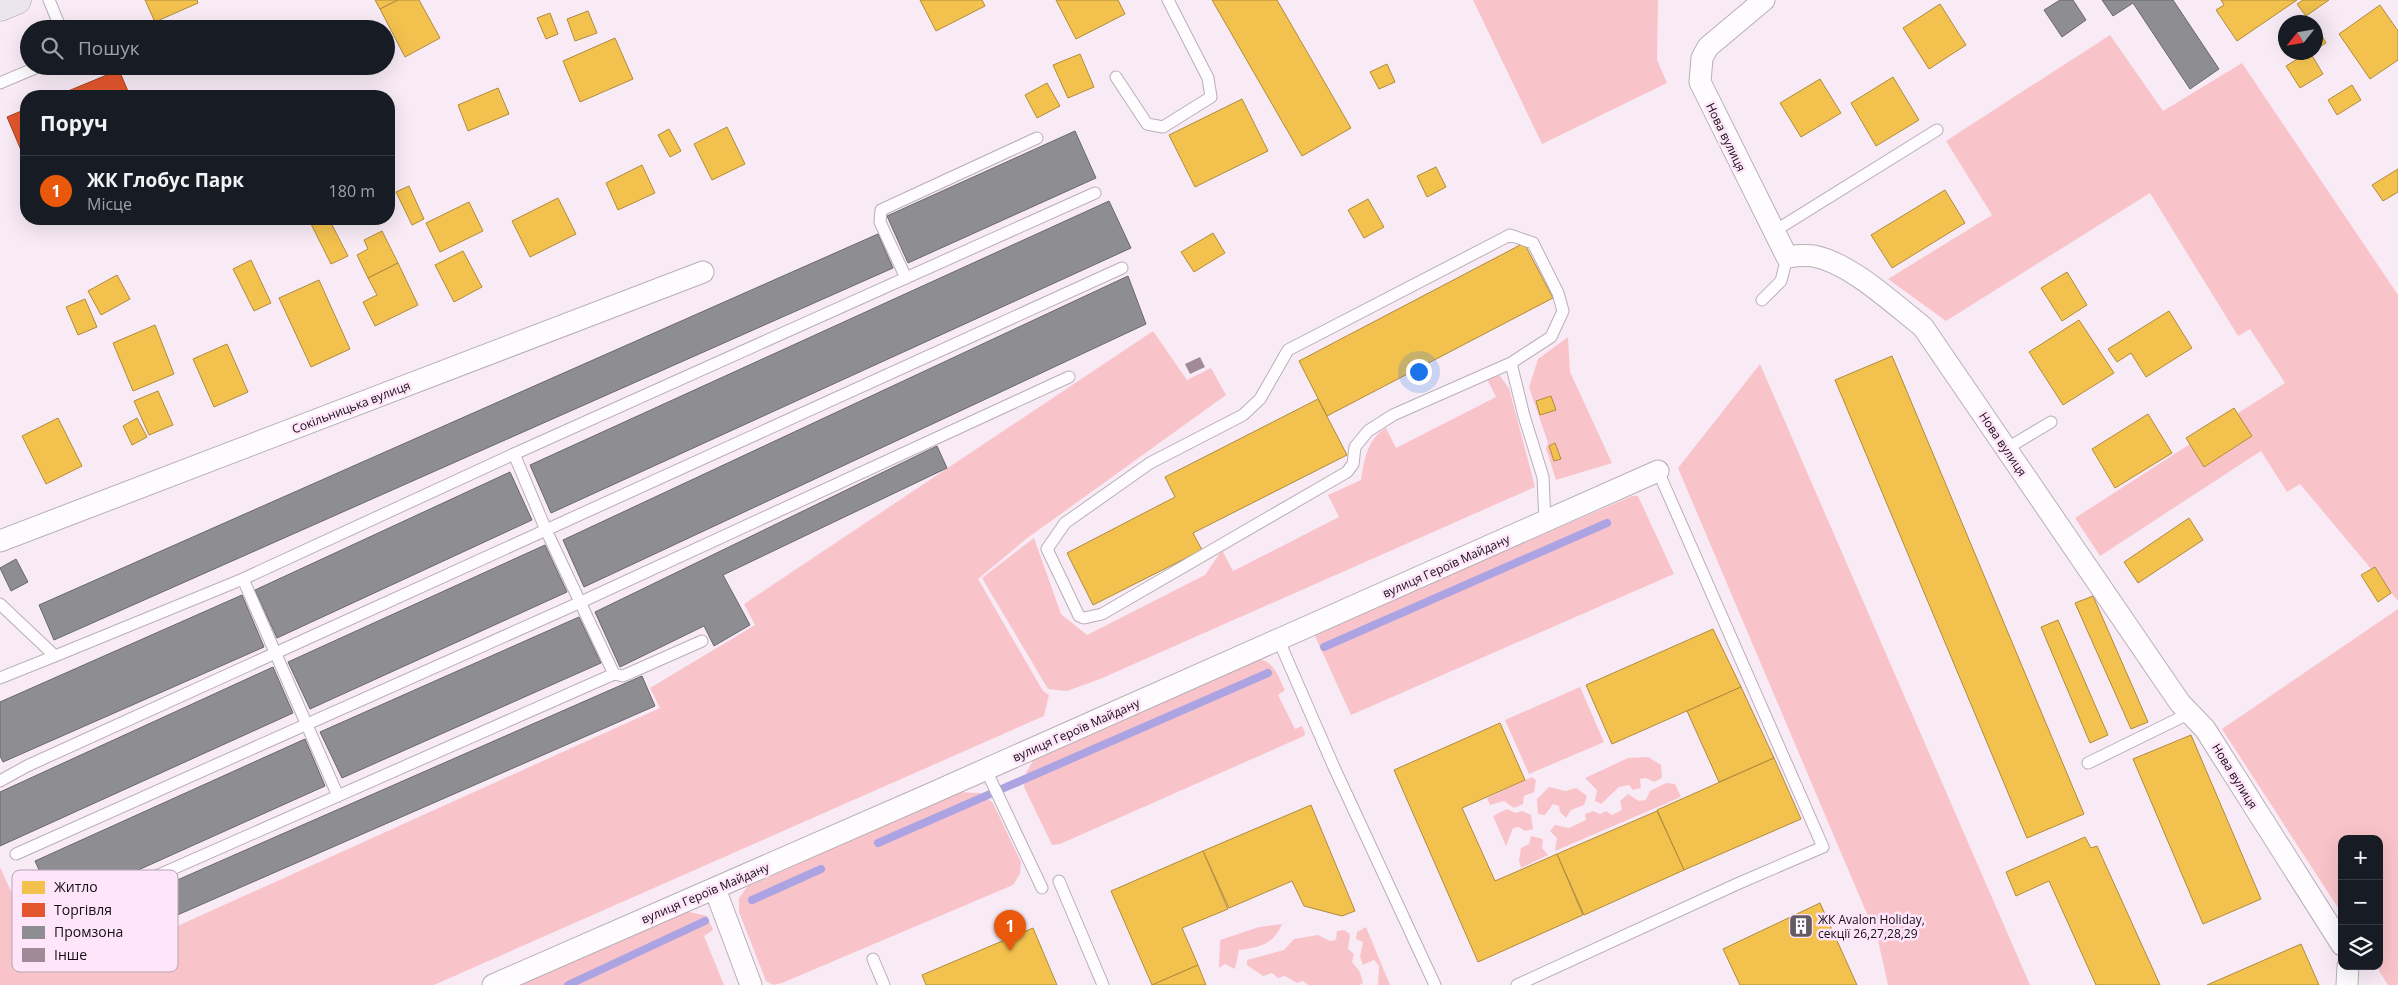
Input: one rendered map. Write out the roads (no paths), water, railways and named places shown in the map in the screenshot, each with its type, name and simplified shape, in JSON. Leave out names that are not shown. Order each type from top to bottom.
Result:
[{"type":"main road","points":[[0,7],[17,0]]},
{"type":"street","name":"Нова вулиця","points":[[1764,0],[1708,47],[1702,58],[1700,76],[1704,93],[1787,257],[1813,256],[1837,264],[1866,283],[1922,327],[2180,703],[2205,729],[2338,939]]},
{"type":"street","name":"Сокільницька вулиця","points":[[0,541],[703,272]]},
{"type":"street","name":"вулиця Героїв Майдану","points":[[492,985],[715,889],[989,775],[1279,640],[1658,471]]},
{"type":"street","points":[[715,889],[751,985]]},
{"type":"street","points":[[2347,985],[2348,970]]},
{"type":"lane","points":[[49,0],[57,20]]},
{"type":"lane","points":[[1116,77],[1147,124],[1162,127],[1211,97],[1208,78],[1168,0]]},
{"type":"lane","points":[[0,83],[20,74]]},
{"type":"lane","points":[[1773,232],[1937,130]]},
{"type":"lane","points":[[906,278],[880,222],[881,210],[1038,138]]},
{"type":"lane","points":[[0,678],[243,579],[514,454],[1095,193]]},
{"type":"lane","points":[[1510,235],[1533,243],[1558,293],[1563,311],[1551,337],[1511,362],[1393,415],[1368,431],[1355,447],[1353,464],[1346,472],[1102,614],[1084,618],[1078,616],[1047,549],[1065,523],[1150,463],[1243,415],[1260,399],[1288,350],[1510,235]]},
{"type":"lane","points":[[1762,300],[1781,281],[1787,257]]},
{"type":"lane","points":[[0,781],[27,766],[1122,268]]},
{"type":"lane","points":[[1511,362],[1524,416],[1543,477],[1546,522]]},
{"type":"lane","points":[[16,854],[581,602],[1069,378]]},
{"type":"lane","points":[[2006,449],[2051,422]]},
{"type":"lane","points":[[514,454],[546,530],[614,674]]},
{"type":"lane","points":[[1517,985],[1737,884],[1823,848],[1658,471]]},
{"type":"lane","points":[[243,579],[338,796]]},
{"type":"lane","points":[[0,604],[55,656]]},
{"type":"lane","points":[[170,870],[614,674],[623,676],[702,640]]},
{"type":"lane","points":[[1279,640],[1333,765],[1436,985]]},
{"type":"lane","points":[[2088,763],[2190,713]]},
{"type":"lane","points":[[989,775],[1042,888]]},
{"type":"lane","points":[[1059,881],[1103,985]]},
{"type":"lane","points":[[873,959],[884,985]]},
{"type":"waterway","points":[[1324,647],[1607,523]]},
{"type":"waterway","points":[[878,843],[1268,673]]},
{"type":"waterway","points":[[752,900],[821,869]]},
{"type":"waterway","points":[[568,985],[705,921]]},
{"type":"place","name":"ЖК Avalon Holiday, секції 26,27,28,29","points":[[1801,926]]},
{"type":"place","name":"ЖК Глобус Парк","points":[[1010,951]]}]
